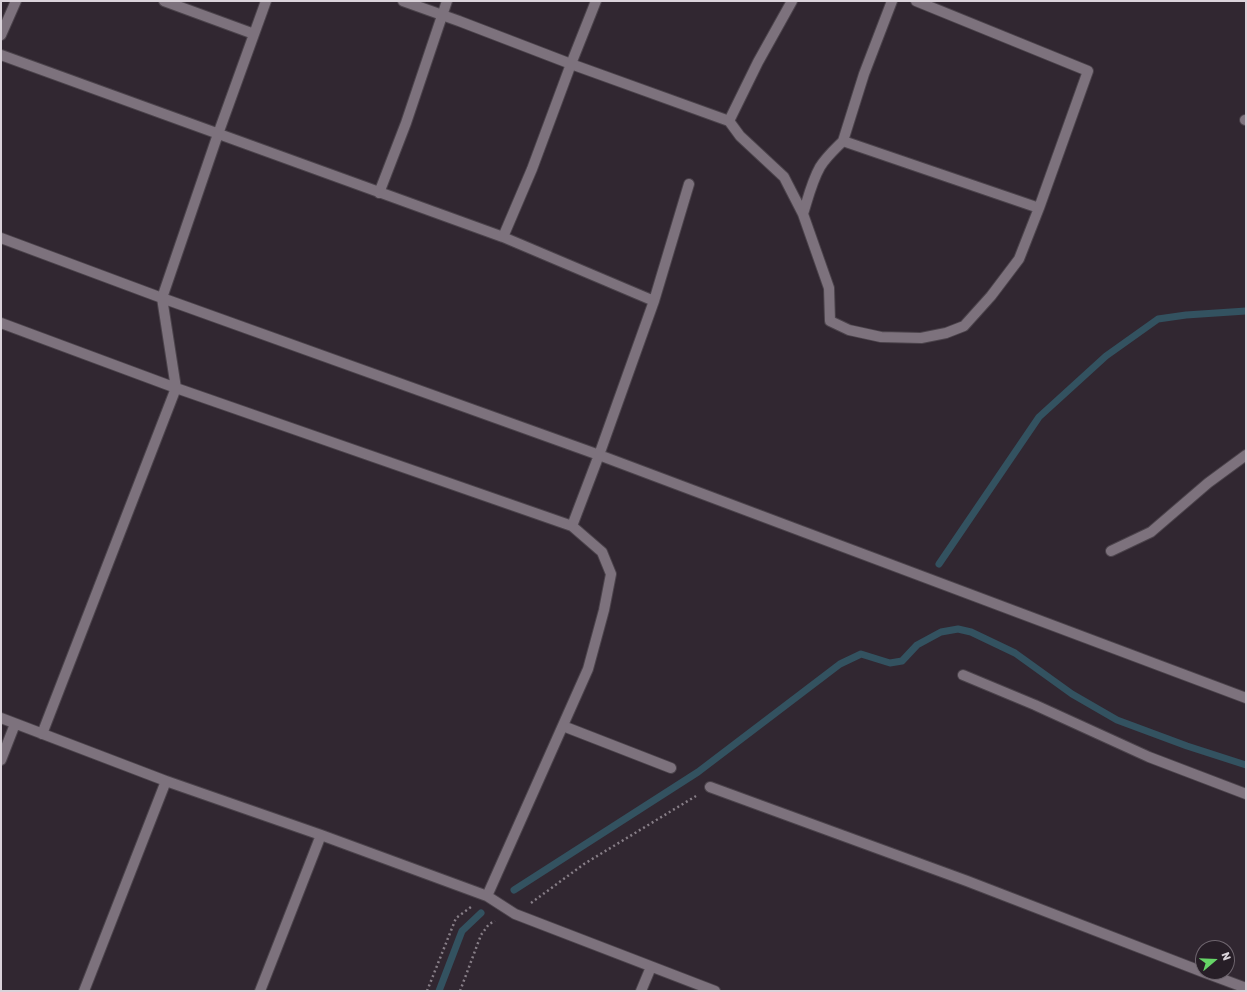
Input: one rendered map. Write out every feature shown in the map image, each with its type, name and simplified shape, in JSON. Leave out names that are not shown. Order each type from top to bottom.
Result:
[{"type":"street","points":[[1,34],[16,1]]},
{"type":"street","points":[[164,1],[254,34]]},
{"type":"street","points":[[42,734],[176,388],[162,298],[218,134],[266,1]]},
{"type":"street","points":[[403,1],[442,14],[571,64],[730,121],[740,136],[784,177],[803,214],[829,288],[830,321],[849,330],[881,337],[921,338],[946,333],[964,326],[992,296],[1019,259],[1039,208],[1088,71],[916,1]]},
{"type":"street","points":[[379,193],[406,123],[447,1]]},
{"type":"street","points":[[503,237],[532,169],[596,1]]},
{"type":"street","points":[[730,121],[758,62],[792,1]]},
{"type":"street","points":[[803,214],[820,167],[828,156],[843,141],[864,74],[892,1]]},
{"type":"street","points":[[1,55],[503,237],[654,301]]},
{"type":"street","points":[[843,141],[1039,208]]},
{"type":"street","points":[[572,526],[600,454],[654,301],[689,184]]},
{"type":"street","points":[[1,238],[162,298],[600,454],[1246,698]]},
{"type":"street","points":[[1,323],[176,388],[572,526],[602,552],[610,574],[604,610],[588,669],[487,896]]},
{"type":"street","points":[[1111,551],[1151,532],[1208,483],[1246,455]]},
{"type":"street","points":[[963,675],[1035,705],[1149,757],[1246,794]]},
{"type":"street","points":[[1,718],[166,781],[321,835],[487,896],[515,914],[715,991]]},
{"type":"street","points":[[1,760],[15,724]]},
{"type":"street","points":[[562,726],[671,768]]},
{"type":"street","points":[[84,991],[166,781]]},
{"type":"street","points":[[710,787],[967,882],[1195,969]]},
{"type":"street","points":[[260,991],[321,835]]},
{"type":"street","points":[[641,991],[651,967]]},
{"type":"street","points":[[1224,980],[1246,988]]},
{"type":"path","points":[[460,991],[481,935],[489,924],[515,914],[584,864],[710,787]]},
{"type":"path","points":[[427,991],[456,918],[487,896]]},
{"type":"waterway","points":[[939,564],[1039,417],[1106,356],[1158,319],[1186,315],[1246,311]]},
{"type":"waterway","points":[[514,890],[698,772],[840,664],[861,654],[890,663],[902,661],[917,645],[941,632],[958,629],[971,632],[1015,653],[1072,694],[1117,720],[1187,746],[1246,765]]},
{"type":"waterway","points":[[439,991],[462,931],[481,913]]}]
